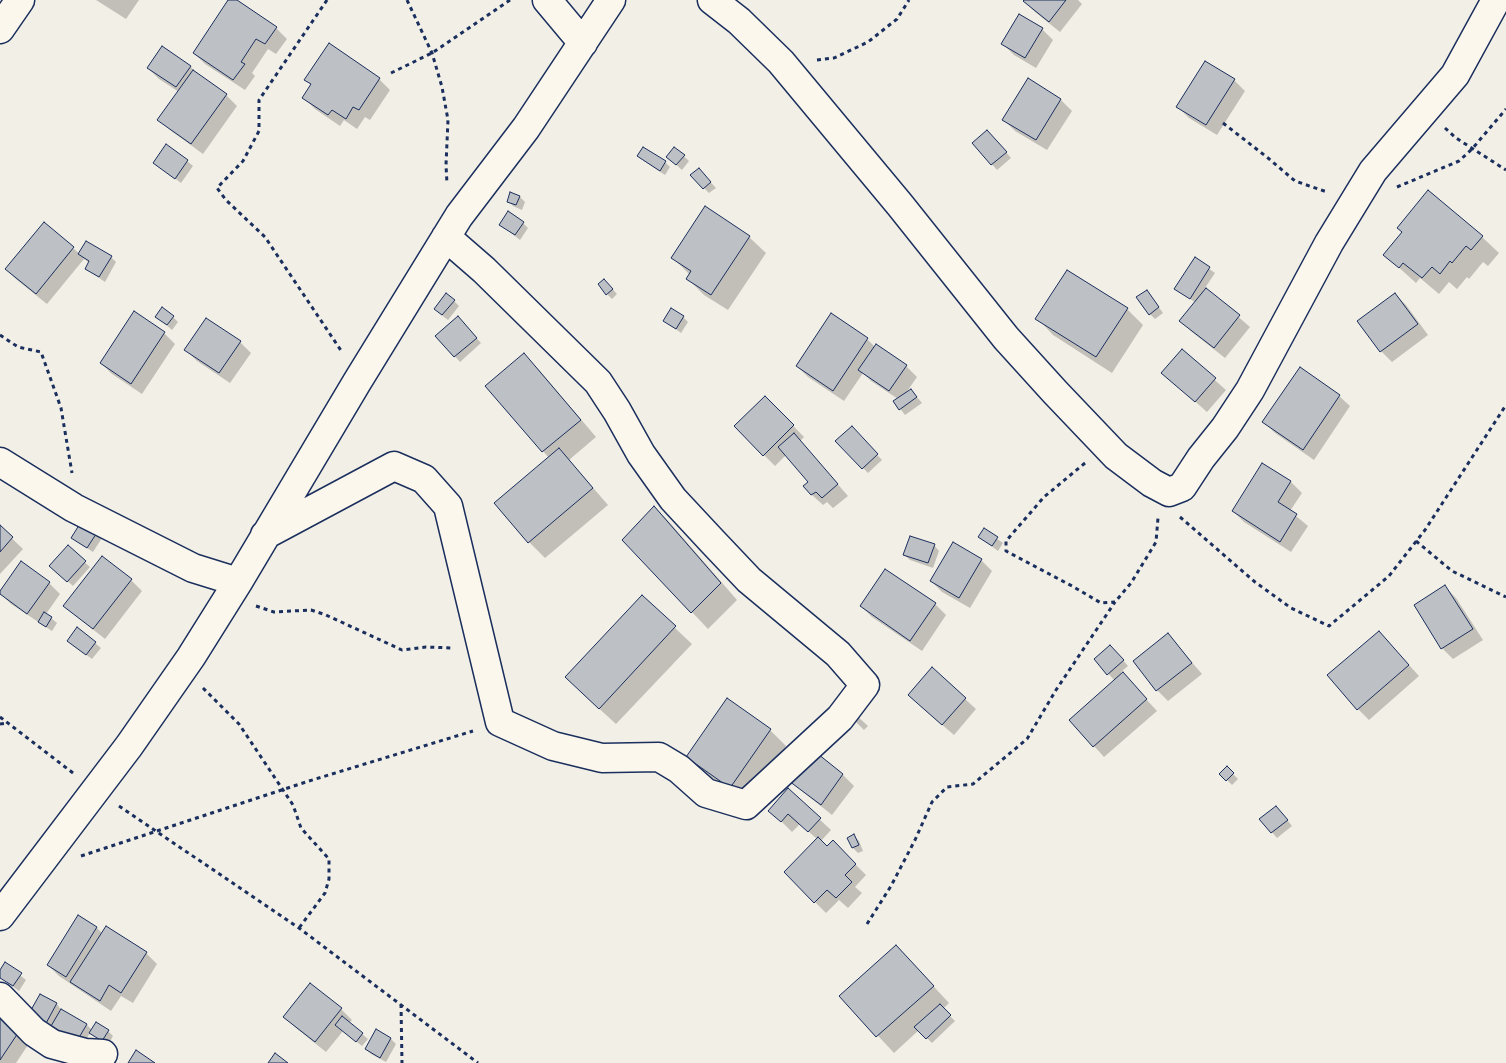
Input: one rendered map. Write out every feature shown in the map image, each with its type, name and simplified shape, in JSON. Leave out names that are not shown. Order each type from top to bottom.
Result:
[{"type":"street","points":[[0,29],[20,0]]},
{"type":"street","points":[[547,0],[583,43]]},
{"type":"street","points":[[0,916],[129,746],[181,670],[235,587],[362,374],[450,232],[526,128],[611,0]]},
{"type":"street","points":[[712,0],[739,21],[781,62],[900,205],[1006,338],[1107,447],[1152,483],[1169,492],[1182,487],[1201,458],[1225,428],[1250,390],[1329,244],[1373,171],[1455,75],[1496,0]]},
{"type":"street","points":[[265,535],[394,466],[424,479],[448,506],[500,722],[553,746],[602,758],[659,757],[679,769],[706,793],[746,805],[840,718],[865,684],[838,654],[749,580],[673,499],[646,461],[598,382],[484,270],[450,232]]},
{"type":"street","points":[[0,462],[74,508],[235,587]]},
{"type":"street","points":[[0,997],[34,1032],[52,1044],[84,1054],[103,1054]]},
{"type":"path","points":[[327,0],[259,100],[259,131],[242,161],[217,188],[226,200],[265,237],[346,360],[362,374]]},
{"type":"path","points":[[407,0],[432,53],[442,87],[448,120],[446,165],[450,232]]},
{"type":"path","points":[[390,73],[432,53],[510,0]]},
{"type":"path","points":[[781,62],[834,58],[868,42],[897,19],[909,0]]},
{"type":"path","points":[[1425,111],[1456,138],[1506,170]]},
{"type":"path","points":[[0,335],[18,347],[41,352],[61,408],[72,465],[74,508]]},
{"type":"path","points":[[1180,516],[1255,582],[1291,608],[1329,626],[1389,576],[1464,472],[1506,405]]},
{"type":"path","points":[[1107,447],[1044,497],[1006,541],[1006,551],[1101,603],[1115,602]]},
{"type":"path","points":[[867,924],[891,886],[932,802],[947,787],[973,784],[1027,739],[1056,690],[1115,602],[1131,583],[1156,542],[1158,510],[1152,483]]},
{"type":"path","points":[[1416,541],[1452,570],[1506,597]]},
{"type":"path","points":[[235,587],[258,607],[274,612],[311,610],[402,650],[426,647],[482,650]]},
{"type":"path","points":[[181,670],[211,694],[239,724],[284,789],[293,805],[301,828],[329,859],[329,879],[325,892],[299,928]]},
{"type":"path","points":[[0,718],[95,790],[299,928],[478,1063]]},
{"type":"path","points":[[76,858],[284,789],[500,722]]},
{"type":"path","points":[[0,724],[8,723]]},
{"type":"path","points":[[401,1004],[402,1063]]},
{"type":"building","points":[[228,0],[237,0],[277,27],[265,44],[256,39],[241,62],[245,64],[233,80],[193,53]]},
{"type":"building","points":[[1024,0],[1066,0],[1049,22]]},
{"type":"building","points":[[1019,14],[1043,28],[1025,58],[1001,44]]},
{"type":"building","points":[[329,43],[380,78],[359,110],[353,107],[346,119],[332,110],[328,115],[302,98],[311,84],[304,80]]},
{"type":"building","points":[[162,46],[191,66],[176,87],[147,68]]},
{"type":"building","points":[[1205,61],[1235,79],[1206,125],[1176,107]]},
{"type":"building","points":[[193,70],[227,94],[191,144],[157,120]]},
{"type":"building","points":[[1028,78],[1061,99],[1036,140],[1002,120]]},
{"type":"building","points":[[987,130],[1007,152],[991,165],[972,143]]},
{"type":"building","points":[[166,144],[188,160],[175,179],[153,163]]},
{"type":"building","points":[[643,147],[666,161],[660,171],[637,156]]},
{"type":"building","points":[[674,147],[685,155],[676,165],[666,157]]},
{"type":"building","points":[[699,168],[711,182],[703,189],[690,175]]},
{"type":"building","points":[[1428,190],[1483,236],[1471,250],[1466,246],[1452,263],[1450,261],[1440,274],[1432,267],[1422,278],[1403,263],[1399,268],[1383,255],[1402,232],[1397,228]]},
{"type":"building","points":[[510,192],[520,196],[516,205],[507,202]]},
{"type":"building","points":[[705,206],[750,236],[711,295],[686,279],[691,271],[671,258]]},
{"type":"building","points":[[508,211],[524,222],[515,235],[499,225]]},
{"type":"building","points":[[44,222],[74,247],[36,294],[5,269]]},
{"type":"building","points":[[86,241],[112,256],[99,277],[85,269],[89,261],[78,254]]},
{"type":"building","points":[[1195,257],[1210,267],[1190,299],[1174,289]]},
{"type":"building","points":[[1067,270],[1128,308],[1096,357],[1035,319]]},
{"type":"building","points":[[604,279],[613,289],[606,295],[598,284]]},
{"type":"building","points":[[1206,288],[1240,315],[1214,348],[1179,321]]},
{"type":"building","points":[[1147,290],[1159,307],[1149,315],[1136,297]]},
{"type":"building","points":[[446,293],[455,300],[442,315],[434,309]]},
{"type":"building","points":[[1395,293],[1418,324],[1380,352],[1357,321]]},
{"type":"building","points":[[162,307],[174,316],[167,325],[155,317]]},
{"type":"building","points":[[671,308],[684,316],[676,329],[663,321]]},
{"type":"building","points":[[134,311],[165,332],[131,384],[100,363]]},
{"type":"building","points":[[831,313],[868,338],[833,391],[796,366]]},
{"type":"building","points":[[458,316],[477,338],[454,357],[435,336]]},
{"type":"building","points":[[206,318],[241,341],[219,373],[184,350]]},
{"type":"building","points":[[876,344],[907,365],[889,391],[858,370]]},
{"type":"building","points":[[1182,349],[1216,378],[1195,402],[1161,373]]},
{"type":"building","points":[[524,353],[581,420],[542,452],[485,386]]},
{"type":"building","points":[[1300,367],[1340,395],[1303,450],[1262,422]]},
{"type":"building","points":[[911,389],[917,397],[899,410],[893,401]]},
{"type":"building","points":[[765,396],[794,425],[763,456],[734,426]]},
{"type":"building","points":[[852,426],[878,454],[862,469],[835,441]]},
{"type":"building","points":[[794,433],[838,484],[822,498],[816,492],[811,495],[803,486],[808,482],[778,447]]},
{"type":"building","points":[[559,448],[593,488],[528,543],[494,503]]},
{"type":"building","points":[[1262,463],[1291,481],[1278,502],[1297,514],[1280,542],[1232,511]]},
{"type":"building","points":[[654,506],[721,583],[691,613],[622,540]]},
{"type":"building","points":[[81,522],[98,531],[87,548],[71,538]]},
{"type":"building","points":[[0,525],[13,537],[0,552]]},
{"type":"building","points":[[984,528],[998,537],[992,546],[978,537]]},
{"type":"building","points":[[910,536],[935,544],[928,563],[903,555]]},
{"type":"building","points":[[953,542],[982,559],[959,598],[930,581]]},
{"type":"building","points":[[68,545],[86,561],[67,582],[49,566]]},
{"type":"building","points":[[102,556],[132,579],[93,629],[63,606]]},
{"type":"building","points":[[21,561],[50,582],[27,614],[0,594],[0,591]]},
{"type":"building","points":[[885,569],[936,603],[910,641],[860,606]]},
{"type":"building","points":[[1445,585],[1473,629],[1441,649],[1414,605]]},
{"type":"building","points":[[642,595],[676,626],[599,709],[565,677]]},
{"type":"building","points":[[44,612],[52,617],[46,627],[38,622]]},
{"type":"building","points":[[77,627],[96,642],[86,655],[67,641]]},
{"type":"building","points":[[1379,631],[1409,665],[1357,710],[1327,675]]},
{"type":"building","points":[[1168,633],[1192,663],[1156,691],[1133,661]]},
{"type":"building","points":[[1110,645],[1124,660],[1107,675],[1094,659]]},
{"type":"building","points":[[932,667],[966,698],[942,725],[908,695]]},
{"type":"building","points":[[1123,672],[1147,699],[1093,747],[1069,720]]},
{"type":"building","points":[[727,698],[771,729],[730,788],[686,757]]},
{"type":"building","points":[[813,750],[843,774],[821,805],[789,781]]},
{"type":"building","points":[[1227,766],[1234,773],[1226,781],[1219,774]]},
{"type":"building","points":[[788,788],[821,818],[808,832],[788,814],[781,822],[768,811]]},
{"type":"building","points":[[1276,806],[1288,820],[1271,833],[1259,819]]},
{"type":"building","points":[[854,834],[859,845],[852,848],[847,838]]},
{"type":"building","points":[[818,837],[827,846],[833,840],[856,864],[845,875],[852,882],[836,898],[827,890],[814,903],[784,872]]},
{"type":"building","points":[[78,915],[97,927],[66,977],[47,965]]},
{"type":"building","points":[[106,926],[147,952],[121,993],[109,985],[100,1001],[70,982]]},
{"type":"building","points":[[896,945],[934,986],[876,1037],[839,996]]},
{"type":"building","points":[[5,962],[22,973],[13,986],[0,978],[0,970]]},
{"type":"building","points":[[310,983],[342,1008],[315,1042],[283,1017]]},
{"type":"building","points":[[40,994],[57,1003],[44,1027],[27,1017]]},
{"type":"building","points":[[940,1004],[951,1015],[926,1039],[914,1027]]},
{"type":"building","points":[[61,1009],[87,1024],[77,1041],[51,1026]]},
{"type":"building","points":[[0,1013],[22,1027],[0,1060]]},
{"type":"building","points":[[342,1016],[363,1033],[356,1042],[335,1025]]},
{"type":"building","points":[[96,1022],[109,1030],[102,1041],[89,1033]]},
{"type":"building","points":[[376,1029],[391,1038],[380,1058],[365,1049]]},
{"type":"building","points":[[136,1050],[155,1063],[128,1063]]},
{"type":"building","points":[[275,1053],[288,1063],[268,1063]]}]
